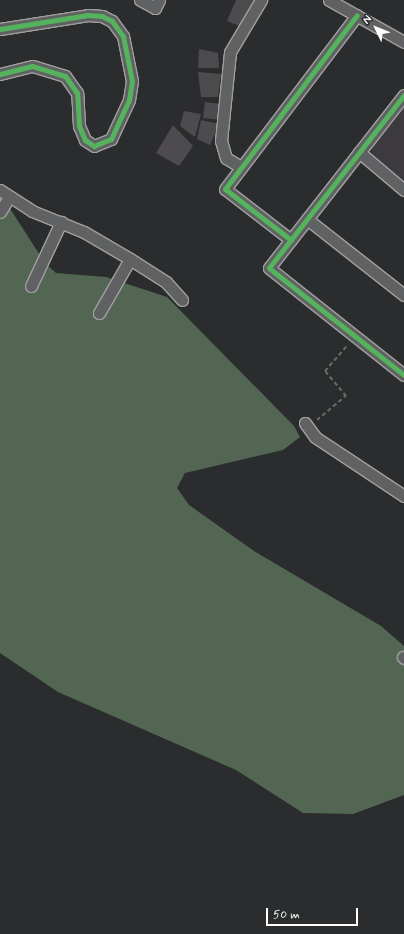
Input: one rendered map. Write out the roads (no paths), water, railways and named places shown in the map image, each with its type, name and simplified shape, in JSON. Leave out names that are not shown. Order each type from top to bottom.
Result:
[{"type":"street","points":[[140,0],[154,8],[159,0]]},
{"type":"street","points":[[241,167],[226,158],[221,141],[230,52],[261,0]]},
{"type":"street","points":[[329,0],[404,42]]},
{"type":"street","points":[[0,29],[88,14],[102,16],[112,21],[123,36],[132,81],[129,100],[111,139],[94,146],[85,140],[79,126],[77,93],[65,76],[32,66],[0,74]]},
{"type":"street","points":[[291,240],[225,189],[357,15]]},
{"type":"street","points":[[404,95],[269,268],[404,375]]},
{"type":"street","points":[[359,152],[404,190]]},
{"type":"street","points":[[0,190],[10,197],[61,222],[130,260],[166,282],[182,300]]},
{"type":"street","points":[[0,212],[10,197]]},
{"type":"street","points":[[307,219],[404,295]]},
{"type":"street","points":[[31,286],[61,222]]},
{"type":"street","points":[[99,313],[130,260]]},
{"type":"street","points":[[306,425],[315,437],[404,496]]}]
